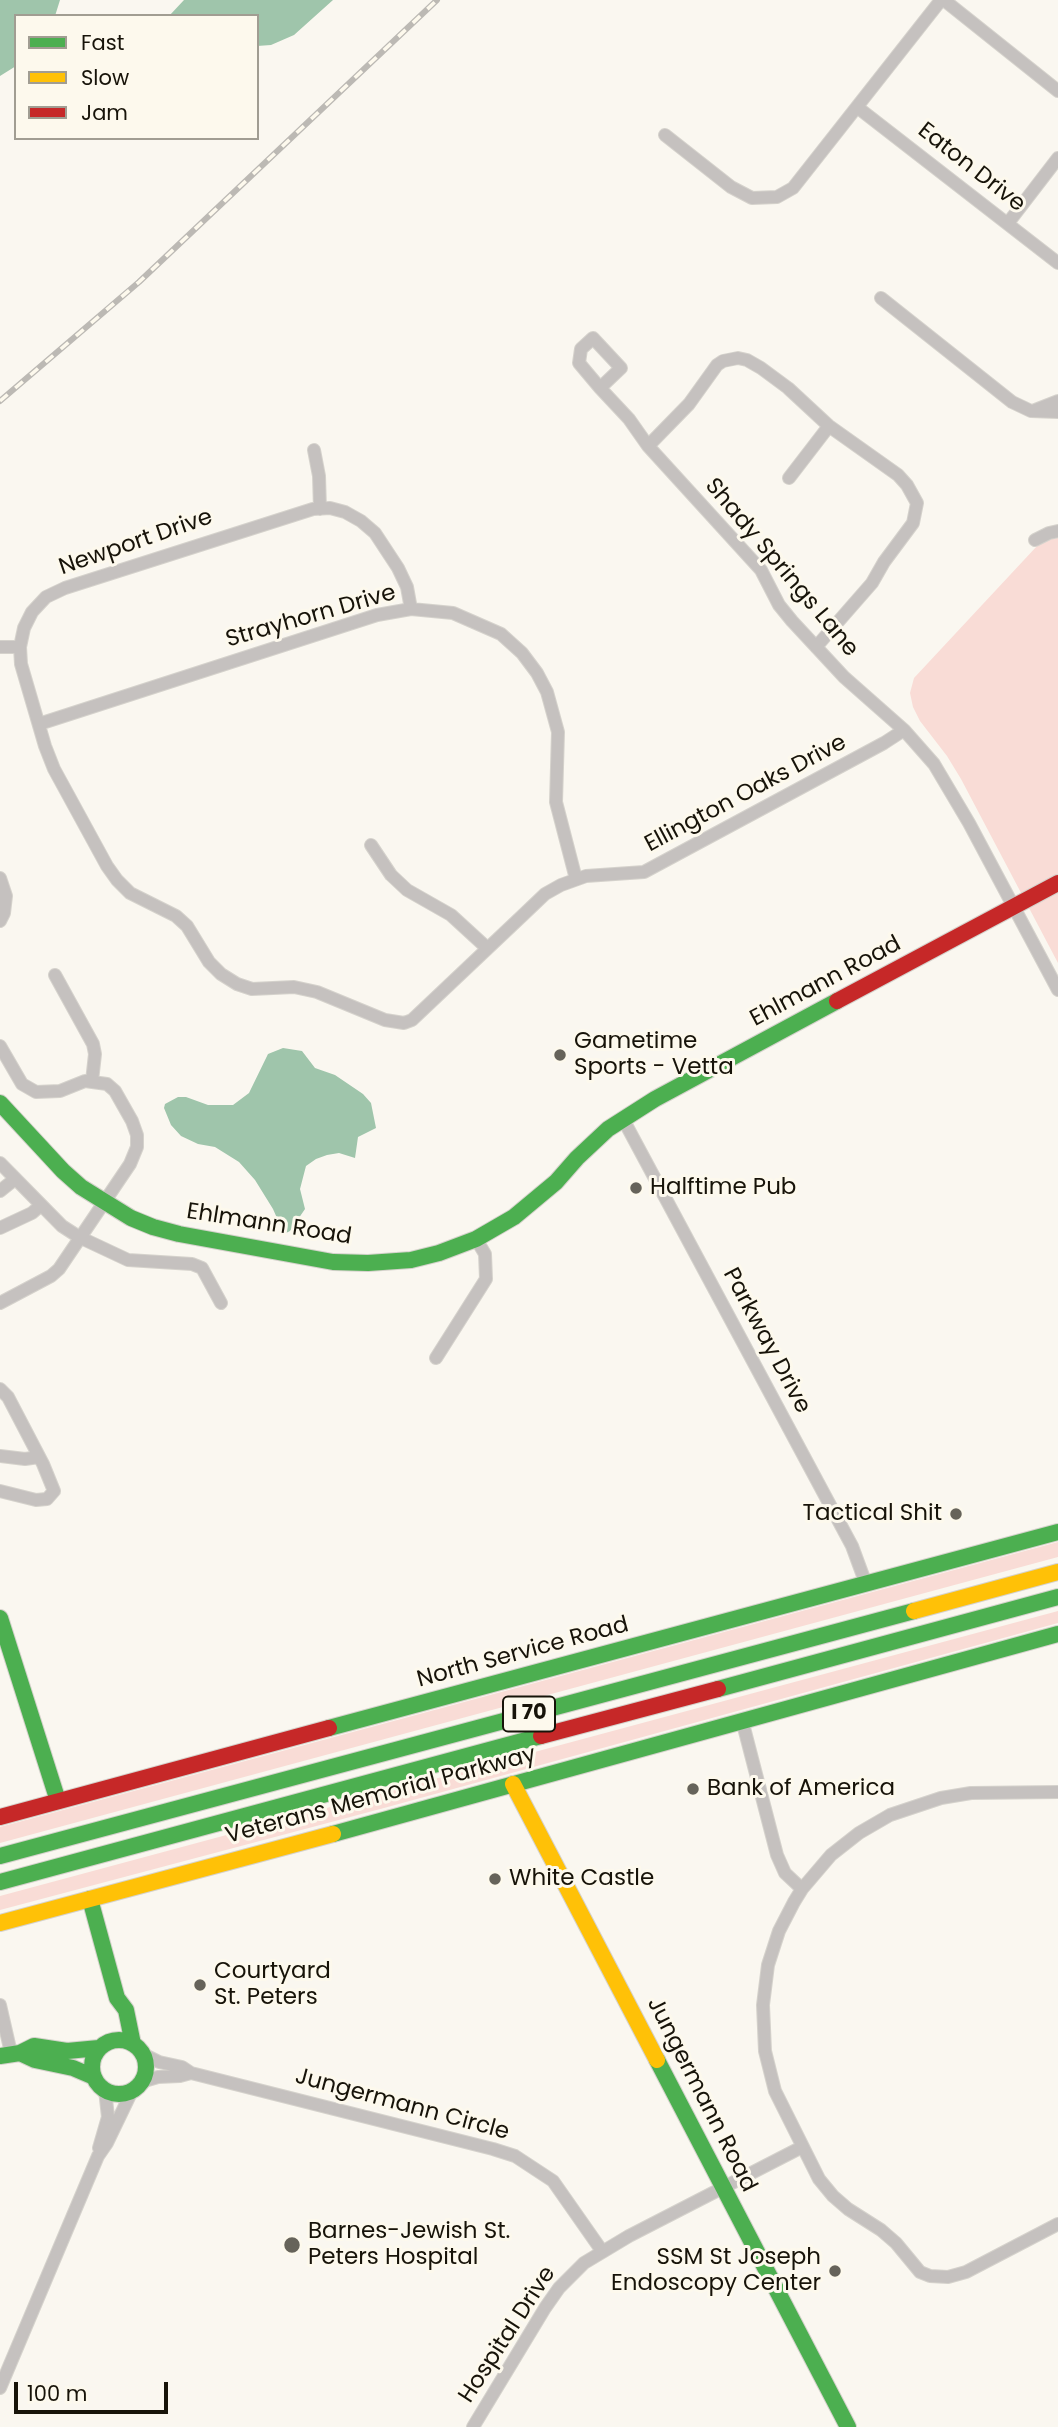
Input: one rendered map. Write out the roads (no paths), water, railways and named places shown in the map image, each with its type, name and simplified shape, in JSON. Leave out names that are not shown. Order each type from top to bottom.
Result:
[{"type":"main road","name":"Ehlmann Road","points":[[0,1103],[64,1171],[104,1202],[131,1218],[179,1234],[333,1262],[411,1260],[476,1239],[525,1208],[556,1182],[593,1142],[655,1099],[1058,883]]},
{"type":"main road","name":"North Service Road","points":[[0,1817],[1058,1532]]},
{"type":"main road","name":"I 70","points":[[0,1856],[1058,1572]]},
{"type":"main road","name":"I 70","points":[[0,1881],[1058,1597]]},
{"type":"main road","points":[[0,1618],[58,1801]]},
{"type":"main road","name":"Veterans Memorial Parkway","points":[[0,1923],[1058,1634]]},
{"type":"main road","name":"Jungermann Road","points":[[513,1784],[848,2427]]},
{"type":"main road","points":[[10,2054],[73,2067],[119,2094],[136,2087],[146,2070],[126,2010],[117,1998],[90,1899]]},
{"type":"main road","points":[[99,2084],[92,2063],[105,2045],[117,1998]]},
{"type":"main road","points":[[10,2054],[34,2046],[78,2052],[122,2040],[138,2049]]},
{"type":"street","points":[[665,135],[732,187],[752,198],[777,197],[793,188],[943,0],[1058,91]]},
{"type":"street","name":"Eaton Drive","points":[[857,107],[1058,263]]},
{"type":"street","points":[[1008,223],[1058,158]]},
{"type":"street","points":[[881,298],[1012,402],[1031,411],[1058,412]]},
{"type":"street","points":[[648,446],[689,404],[717,365],[738,358],[761,368],[788,388],[829,426],[898,475],[917,503],[914,523],[884,562],[872,583],[816,647]]},
{"type":"street","name":"Shady Springs Lane","points":[[600,388],[629,419],[648,446],[761,569],[779,604],[816,647],[844,677],[904,730],[934,764],[1058,990]]},
{"type":"street","points":[[1031,411],[1058,401]]},
{"type":"street","points":[[789,478],[829,426]]},
{"type":"street","points":[[314,450],[319,476],[320,509]]},
{"type":"street","name":"Newport Drive","points":[[404,1023],[385,1020],[317,992],[294,987],[252,989],[237,984],[209,962],[181,921],[165,909],[131,893],[117,880],[54,769],[21,664],[20,647],[23,628],[32,612],[46,597],[65,588],[294,513],[320,509],[345,512],[375,533],[407,587],[411,609]]},
{"type":"street","points":[[1035,540],[1058,531]]},
{"type":"street","name":"Strayhorn Drive","points":[[39,724],[377,615],[411,609],[453,613],[502,634],[522,653],[547,692],[558,732],[556,802],[576,879]]},
{"type":"street","points":[[0,647],[20,647]]},
{"type":"street","name":"Ellington Oaks Drive","points":[[404,1023],[412,1020],[545,894],[586,876],[644,872],[904,730]]},
{"type":"street","points":[[371,845],[391,875],[407,890],[451,915],[487,948]]},
{"type":"street","points":[[0,878],[6,896],[0,921]]},
{"type":"street","points":[[55,975],[93,1044],[95,1054],[92,1081]]},
{"type":"street","points":[[0,1046],[22,1084],[36,1092],[51,1093],[77,1082],[107,1084],[115,1091],[137,1135],[137,1147],[130,1164],[59,1269],[0,1303]]},
{"type":"street","name":"Parkway Drive","points":[[623,1119],[852,1546],[866,1584]]},
{"type":"street","points":[[0,1163],[40,1206],[79,1237],[128,1260],[192,1264],[202,1268],[221,1303]]},
{"type":"street","points":[[0,1191],[15,1179]]},
{"type":"street","points":[[0,1228],[32,1213],[40,1206]]},
{"type":"street","points":[[436,1358],[486,1279],[485,1254],[476,1239]]},
{"type":"street","points":[[0,1389],[8,1397],[54,1491],[47,1499],[36,1500],[0,1491]]},
{"type":"street","points":[[0,1456],[25,1459],[39,1457]]},
{"type":"street","points":[[742,1720],[777,1855],[785,1873],[802,1889]]},
{"type":"street","points":[[1058,1792],[971,1793],[912,1806],[859,1833],[831,1856],[802,1889],[779,1931],[768,1965],[763,2005],[765,2051],[770,2076],[784,2113],[820,2179],[833,2196],[881,2230],[920,2272],[930,2276],[947,2277],[966,2272],[1058,2224]]},
{"type":"street","points":[[0,2005],[10,2054]]},
{"type":"street","name":"Jungermann Circle","points":[[138,2049],[159,2062],[182,2067],[191,2073],[493,2148],[515,2156],[553,2182],[602,2251]]},
{"type":"street","name":"Jungermann Circle","points":[[136,2087],[158,2077],[180,2077],[191,2073]]},
{"type":"street","points":[[99,2084],[108,2117],[99,2141],[99,2156]]},
{"type":"street","points":[[0,2388],[99,2156],[136,2087]]},
{"type":"street","name":"Hospital Drive","points":[[473,2427],[559,2288],[584,2263],[602,2251],[802,2147]]},
{"type":"railway","points":[[0,401],[139,282],[437,0]]},
{"type":"place","name":"Gametime Sports - Vetta","points":[[560,1055]]},
{"type":"place","name":"Halftime Pub","points":[[636,1188]]},
{"type":"place","name":"Tactical Shit","points":[[956,1514]]},
{"type":"place","name":"Bank of America","points":[[693,1789]]},
{"type":"place","name":"White Castle","points":[[495,1879]]},
{"type":"place","name":"Courtyard St. Peters","points":[[200,1985]]},
{"type":"place","name":"Barnes-Jewish St. Peters Hospital","points":[[292,2245]]},
{"type":"place","name":"SSM St Joseph Endoscopy Center","points":[[835,2271]]}]
